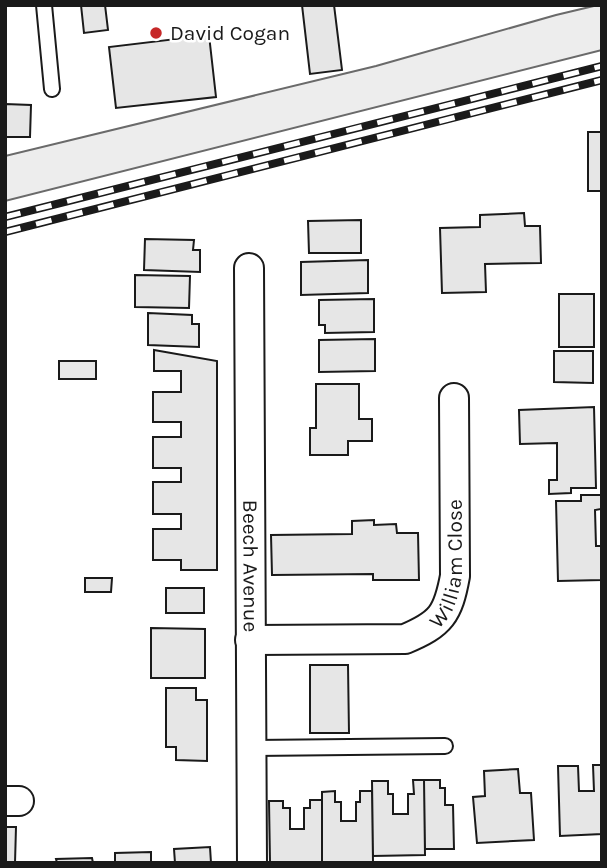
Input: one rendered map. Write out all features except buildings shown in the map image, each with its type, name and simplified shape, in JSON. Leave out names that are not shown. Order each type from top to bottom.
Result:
[{"type":"street","name":"Beech Avenue","points":[[249,268],[252,863]]},
{"type":"street","name":"William Close","points":[[250,640],[405,639],[426,631],[442,616],[451,596],[455,576],[454,398]]},
{"type":"lane","points":[[44,5],[52,89]]},
{"type":"lane","points":[[251,748],[445,746]]},
{"type":"shaded area","points":[[602,5],[602,50],[5,201],[5,156],[376,66]]},
{"type":"railway","points":[[5,217],[602,66]]},
{"type":"railway","points":[[5,232],[602,80]]},
{"type":"place","name":"David Cogan","points":[[156,33]]}]
